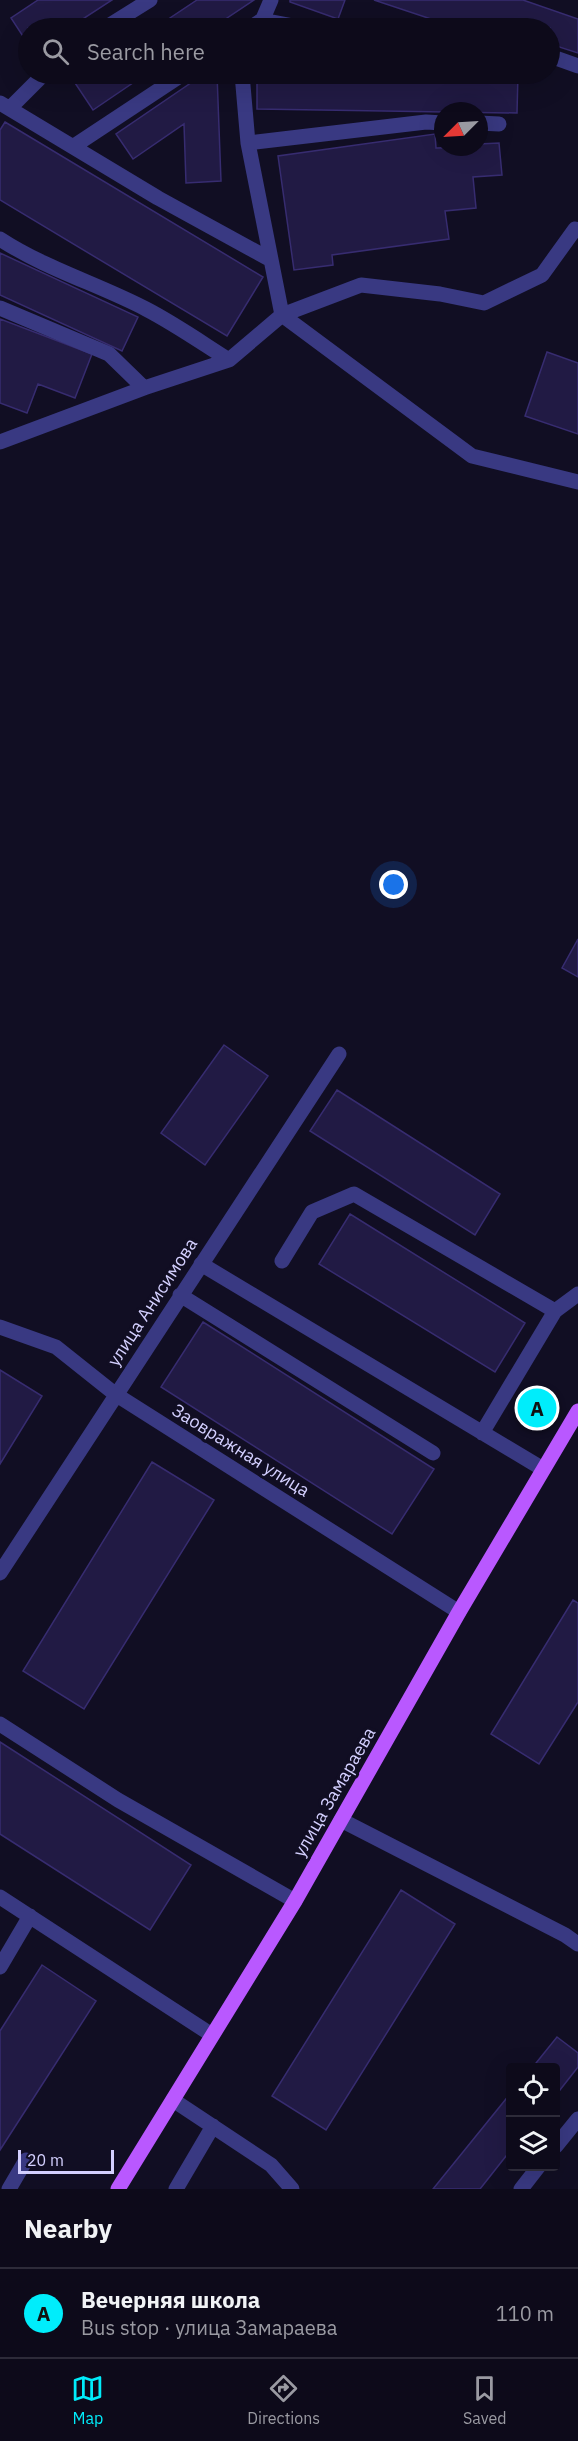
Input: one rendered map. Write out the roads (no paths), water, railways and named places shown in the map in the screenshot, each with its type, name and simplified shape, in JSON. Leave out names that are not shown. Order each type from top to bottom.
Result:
[{"type":"main road","name":"улица Замараева","points":[[118,2189],[295,1901],[459,1612],[578,1411]]},
{"type":"street","points":[[121,18],[150,0]]},
{"type":"street","points":[[261,18],[271,0]]},
{"type":"street","points":[[560,60],[578,66]]},
{"type":"street","points":[[32,84],[5,106],[158,198],[271,260]]},
{"type":"street","points":[[74,146],[168,84]]},
{"type":"street","points":[[243,84],[248,143],[282,315],[472,456],[578,482]]},
{"type":"street","points":[[248,143],[434,122]]},
{"type":"street","points":[[488,123],[499,124]]},
{"type":"street","points":[[0,442],[144,388],[229,360],[282,315],[361,285],[440,294],[484,303],[542,275],[575,229]]},
{"type":"street","points":[[0,239],[19,252],[63,274],[146,309],[229,360]]},
{"type":"street","points":[[0,308],[109,354],[144,388]]},
{"type":"street","name":"улица Анисимова","points":[[0,1573],[339,1054]]},
{"type":"street","points":[[282,1261],[312,1212],[354,1194],[555,1311]]},
{"type":"street","points":[[201,1264],[543,1469]]},
{"type":"street","points":[[482,1433],[555,1311],[578,1294]]},
{"type":"street","points":[[180,1295],[433,1453]]},
{"type":"street","name":"Заовражная улица","points":[[0,1327],[56,1347],[115,1394],[459,1612]]},
{"type":"street","points":[[0,1724],[118,1800],[295,1901]]},
{"type":"street","points":[[341,1820],[578,1944]]},
{"type":"street","points":[[0,1897],[212,2035]]},
{"type":"street","points":[[0,1967],[30,1916]]},
{"type":"street","points":[[173,2100],[271,2165],[292,2189]]},
{"type":"street","points":[[560,2140],[578,2119]]},
{"type":"street","points":[[176,2189],[213,2126]]},
{"type":"street","points":[[9,2189],[26,2160]]},
{"type":"street","points":[[521,2189],[535,2171]]},
{"type":"place","name":"Вечерняя школа","points":[[537,1408]]}]
